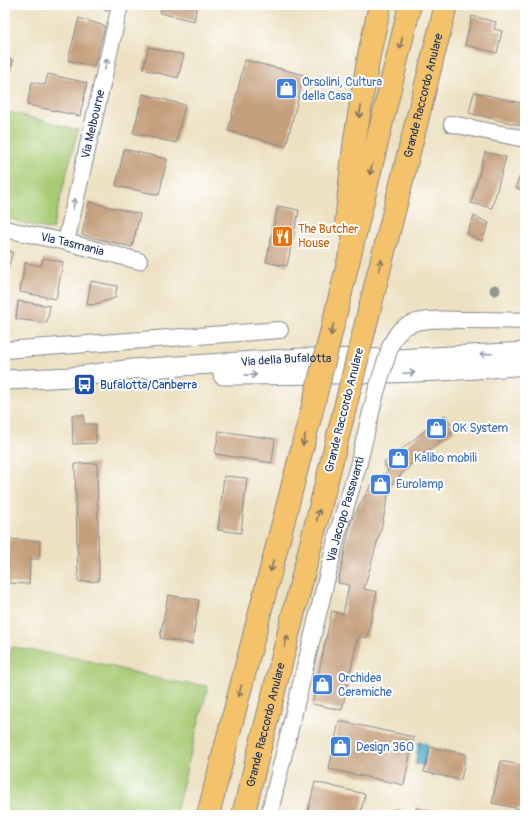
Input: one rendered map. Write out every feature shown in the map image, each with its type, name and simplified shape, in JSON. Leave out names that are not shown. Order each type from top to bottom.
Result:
[{"type":"highway","points":[[348,261],[346,224],[352,163],[368,62],[380,5]]},
{"type":"highway","points":[[208,815],[314,402],[410,5]]},
{"type":"highway","name":"Grande Raccordo Anulare","points":[[243,815],[446,5]]},
{"type":"street","name":"Via Melbourne","points":[[66,242],[120,5]]},
{"type":"street","points":[[452,124],[525,139]]},
{"type":"street","name":"Via Tasmania","points":[[5,229],[66,242],[139,261]]},
{"type":"street","name":"Via Jacopo Passavanti","points":[[269,815],[338,532],[358,466],[376,392],[391,344],[396,334],[407,326],[420,322],[436,320],[525,321]]},
{"type":"street","points":[[5,350],[280,330]]},
{"type":"street","name":"Via della Bufalotta","points":[[5,380],[72,377],[133,369],[301,358],[396,359],[525,352]]},
{"type":"street","name":"Via della Bufalotta","points":[[72,377],[104,379],[206,376],[392,374],[525,366]]},
{"type":"green space","points":[[9,112],[78,130],[52,230],[5,218],[5,128]]},
{"type":"green space","points":[[12,647],[82,659],[168,681],[208,686],[175,815],[5,815],[5,678]]},
{"type":"water","points":[[419,742],[428,744],[424,765],[415,764]]},
{"type":"building","points":[[88,5],[109,5],[108,10]]},
{"type":"building","points":[[162,5],[197,5],[194,21],[160,13]]},
{"type":"building","points":[[472,16],[496,22],[494,29],[502,31],[497,53],[465,45]]},
{"type":"building","points":[[79,18],[105,26],[94,67],[68,60]]},
{"type":"building","points":[[149,47],[184,55],[178,78],[143,69]]},
{"type":"building","points":[[5,58],[13,60],[6,92],[5,92]]},
{"type":"building","points":[[245,60],[304,75],[286,146],[228,131]]},
{"type":"building","points":[[48,74],[87,83],[80,116],[27,105],[32,82],[45,85]]},
{"type":"building","points":[[474,92],[525,104],[523,126],[469,113]]},
{"type":"building","points":[[143,94],[185,105],[176,143],[133,133]]},
{"type":"building","points":[[124,149],[167,159],[159,195],[116,186]]},
{"type":"building","points":[[485,152],[506,157],[492,208],[471,203]]},
{"type":"building","points":[[525,165],[525,192],[515,187]]},
{"type":"building","points":[[89,202],[140,214],[132,247],[82,235]]},
{"type":"building","name":"The Butcher House","points":[[278,206],[299,210],[287,266],[266,262]]},
{"type":"building","points":[[474,216],[489,223],[482,241],[467,234]]},
{"type":"building","points":[[5,250],[13,252],[5,278]]},
{"type":"building","points":[[43,258],[63,262],[56,299],[20,292],[25,263],[41,266]]},
{"type":"building","points":[[91,281],[117,286],[115,298],[92,305],[87,304]]},
{"type":"building","points":[[18,301],[50,306],[47,323],[16,319]]},
{"type":"building","points":[[72,415],[84,415],[84,424],[96,424],[96,443],[73,444]]},
{"type":"building","points":[[445,415],[455,430],[415,460],[390,486],[382,525],[364,589],[377,592],[367,638],[358,636],[342,710],[312,704],[332,611],[343,614],[349,585],[338,583],[351,521],[371,485],[389,470],[384,463]]},
{"type":"building","points":[[219,431],[275,439],[272,463],[215,454]]},
{"type":"building","points":[[97,463],[99,581],[78,582],[75,464]]},
{"type":"building","points":[[224,476],[247,478],[241,533],[218,530]]},
{"type":"building","points":[[9,539],[40,541],[39,559],[30,559],[29,584],[7,583]]},
{"type":"building","points":[[168,595],[199,600],[192,644],[160,638]]},
{"type":"building","points":[[339,721],[414,737],[404,785],[329,769]]},
{"type":"building","points":[[430,747],[466,754],[461,780],[424,772]]},
{"type":"building","points":[[501,761],[525,766],[525,788],[520,809],[492,803]]},
{"type":"building","points":[[315,782],[365,794],[360,815],[307,815]]},
{"type":"building","points":[[416,808],[443,815],[393,815],[395,809],[415,814]]},
{"type":"place","name":"Orsolini, Cultura della Casa","points":[[287,89]]},
{"type":"place","name":"The Butcher House","points":[[282,236]]},
{"type":"place","name":"Bufalotta/Canberra","points":[[85,385]]},
{"type":"place","name":"OK System","points":[[437,428]]},
{"type":"place","name":"Kalibo mobili","points":[[398,458]]},
{"type":"place","name":"Eurolamp","points":[[380,484]]},
{"type":"place","name":"Orchidea Ceramiche","points":[[322,685]]},
{"type":"place","name":"Design 360","points":[[341,747]]}]
